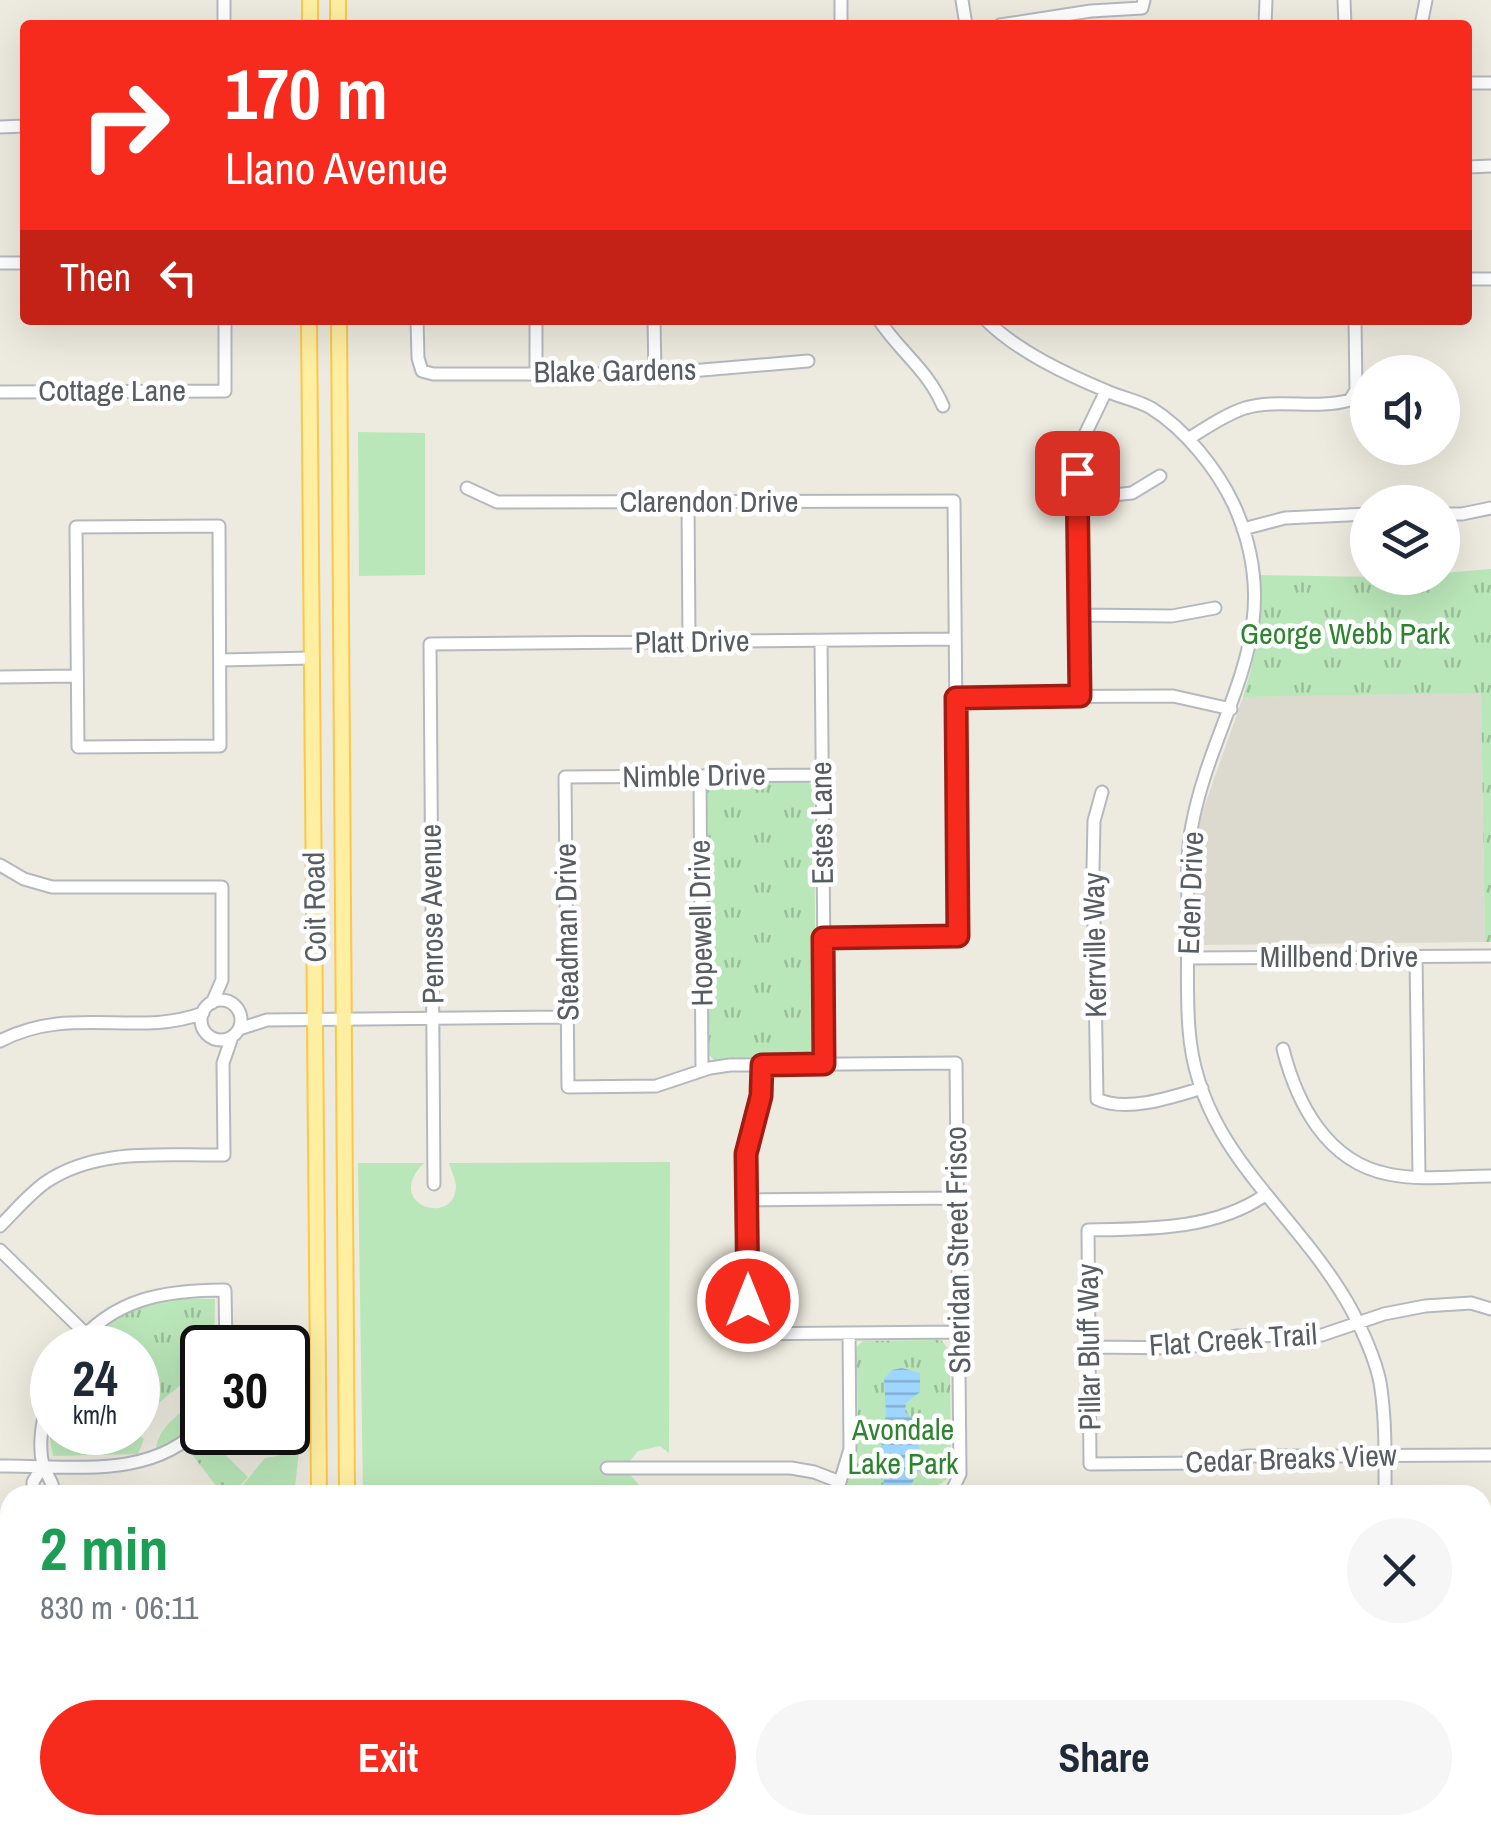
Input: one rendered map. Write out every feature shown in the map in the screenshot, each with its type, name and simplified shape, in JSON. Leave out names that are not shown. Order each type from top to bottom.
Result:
[{"type":"main road","name":"Coit Road","points":[[309,325],[319,1485]]},
{"type":"main road","name":"Coit Road","points":[[339,325],[347,1485]]},
{"type":"main road","points":[[312,658],[339,658]]},
{"type":"street","points":[[1043,20],[1143,4]]},
{"type":"street","name":"Cottage Lane","points":[[0,392],[225,391],[225,325]]},
{"type":"street","name":"Blake Gardens","points":[[418,325],[418,358],[422,371],[433,374],[655,374],[808,361]]},
{"type":"street","points":[[536,325],[536,372]]},
{"type":"street","points":[[654,325],[655,374]]},
{"type":"street","points":[[886,325],[932,381],[943,406]]},
{"type":"street","name":"Eden Drive","points":[[993,325],[1035,355],[1106,392],[1150,408],[1188,439],[1232,501],[1243,529],[1254,596],[1248,654],[1191,828],[1189,1030],[1202,1088],[1219,1132],[1342,1293],[1358,1325],[1381,1386],[1384,1485]]},
{"type":"street","points":[[1188,439],[1248,407],[1333,405],[1350,400],[1356,390],[1354,325]]},
{"type":"street","points":[[1080,696],[1075,498],[1079,447],[1106,392]]},
{"type":"street","points":[[1075,498],[1132,493],[1160,476]]},
{"type":"street","name":"Clarendon Drive","points":[[467,488],[497,502],[954,501],[955,639]]},
{"type":"street","points":[[688,502],[689,642]]},
{"type":"street","points":[[1460,514],[1491,508]]},
{"type":"street","points":[[1243,529],[1285,518],[1350,515]]},
{"type":"street","points":[[218,526],[220,746],[78,747],[77,676],[76,527],[218,526]]},
{"type":"street","points":[[1077,615],[1172,616],[1214,608]]},
{"type":"street","points":[[823,938],[958,936],[955,639]]},
{"type":"street","name":"Platt Drive","points":[[430,644],[955,639]]},
{"type":"street","name":"Estes Lane","points":[[821,641],[824,1064]]},
{"type":"street","name":"Penrose Avenue","points":[[430,644],[434,1184]]},
{"type":"street","points":[[220,660],[312,658]]},
{"type":"street","points":[[0,677],[77,676]]},
{"type":"street","points":[[956,698],[1172,696],[1231,710]]},
{"type":"street","name":"Nimble Drive","points":[[565,777],[822,775]]},
{"type":"street","name":"Hopewell Drive","points":[[700,776],[702,1070]]},
{"type":"street","name":"Steadman Drive","points":[[565,777],[568,1088],[651,1086],[702,1070]]},
{"type":"street","name":"Kerrville Way","points":[[1102,792],[1094,822],[1093,869],[1098,1099],[1118,1103],[1150,1101],[1202,1088]]},
{"type":"street","points":[[0,864],[24,879],[62,888],[222,886],[222,980],[241,1020],[223,1063],[224,1155],[117,1157],[82,1164],[40,1187],[0,1226]]},
{"type":"street","points":[[1416,956],[1419,1176]]},
{"type":"street","name":"Millbend Drive","points":[[1188,958],[1491,956]]},
{"type":"street","points":[[222,980],[202,1023],[223,1063]]},
{"type":"street","points":[[0,1042],[46,1024],[181,1020],[221,1000],[267,1020]]},
{"type":"street","points":[[181,1020],[222,1040],[267,1020],[568,1017]]},
{"type":"street","points":[[1284,1049],[1292,1086],[1306,1114],[1352,1161],[1388,1174],[1491,1176]]},
{"type":"street","points":[[702,1070],[824,1064]]},
{"type":"street","name":"Sheridan Street Frisco","points":[[824,1064],[956,1064],[960,1474],[955,1485]]},
{"type":"street","points":[[762,1065],[761,1096],[747,1145],[748,1334],[959,1332]]},
{"type":"street","name":"Pillar Bluff Way","points":[[1090,1464],[1088,1230],[1174,1227],[1251,1206],[1266,1195]]},
{"type":"street","points":[[746,1200],[958,1198]]},
{"type":"street","points":[[0,1250],[77,1325]]},
{"type":"street","points":[[97,1325],[112,1312],[144,1298],[178,1290],[225,1290],[226,1325]]},
{"type":"street","name":"Flat Creek Trail","points":[[1089,1346],[1186,1348],[1236,1336],[1322,1336],[1384,1314],[1426,1306],[1471,1303],[1491,1308]]},
{"type":"street","points":[[839,1485],[850,1449],[849,1333]]},
{"type":"street","points":[[0,1466],[121,1465],[152,1460],[180,1446]]},
{"type":"street","points":[[33,1485],[43,1466],[43,1455]]},
{"type":"street","name":"Cedar Breaks View","points":[[1090,1464],[1205,1463],[1248,1456],[1491,1455]]},
{"type":"street","points":[[43,1466],[54,1485]]},
{"type":"street","points":[[607,1468],[791,1468],[814,1472],[832,1485]]},
{"type":"shaded area","points":[[1481,692],[1485,942],[1197,945],[1195,852],[1201,816],[1243,697]]},
{"type":"green space","points":[[358,432],[425,433],[425,575],[359,576]]},
{"type":"green space","name":"George Webb Park","points":[[1491,569],[1491,942],[1485,942],[1481,693],[1243,697],[1258,637],[1260,575],[1350,576],[1350,595],[1460,595],[1460,572]]},
{"type":"green space","points":[[807,781],[814,788],[816,1056],[714,1060],[708,1054],[707,788],[713,783]]},
{"type":"green space","points":[[670,1162],[669,1453],[660,1446],[638,1451],[630,1461],[629,1473],[639,1485],[363,1485],[358,1163],[424,1163],[413,1177],[411,1190],[415,1199],[434,1208],[452,1199],[456,1187],[449,1163]]},
{"type":"green space","points":[[181,1298],[215,1299],[214,1325],[180,1325],[180,1385],[160,1402],[160,1325],[109,1325],[153,1304]]},
{"type":"green space","name":"Avondale Lake Park","points":[[941,1340],[950,1351],[951,1476],[939,1485],[846,1485],[856,1441],[855,1348],[863,1341]]},
{"type":"green space","points":[[180,1413],[180,1435],[160,1446],[160,1437]]},
{"type":"green space","points":[[193,1455],[225,1455],[248,1477],[240,1485],[215,1485]]},
{"type":"green space","points":[[299,1455],[295,1485],[243,1485],[265,1458]]},
{"type":"water","points":[[902,1368],[920,1373],[920,1392],[906,1403],[905,1412],[916,1422],[922,1466],[911,1485],[883,1485],[885,1470],[880,1456],[886,1412],[884,1379],[892,1370]]},
{"type":"route","points":[[748,1301],[746,1154],[761,1096],[762,1065],[824,1064],[823,938],[958,936],[956,698],[1080,696],[1077,473]]}]
